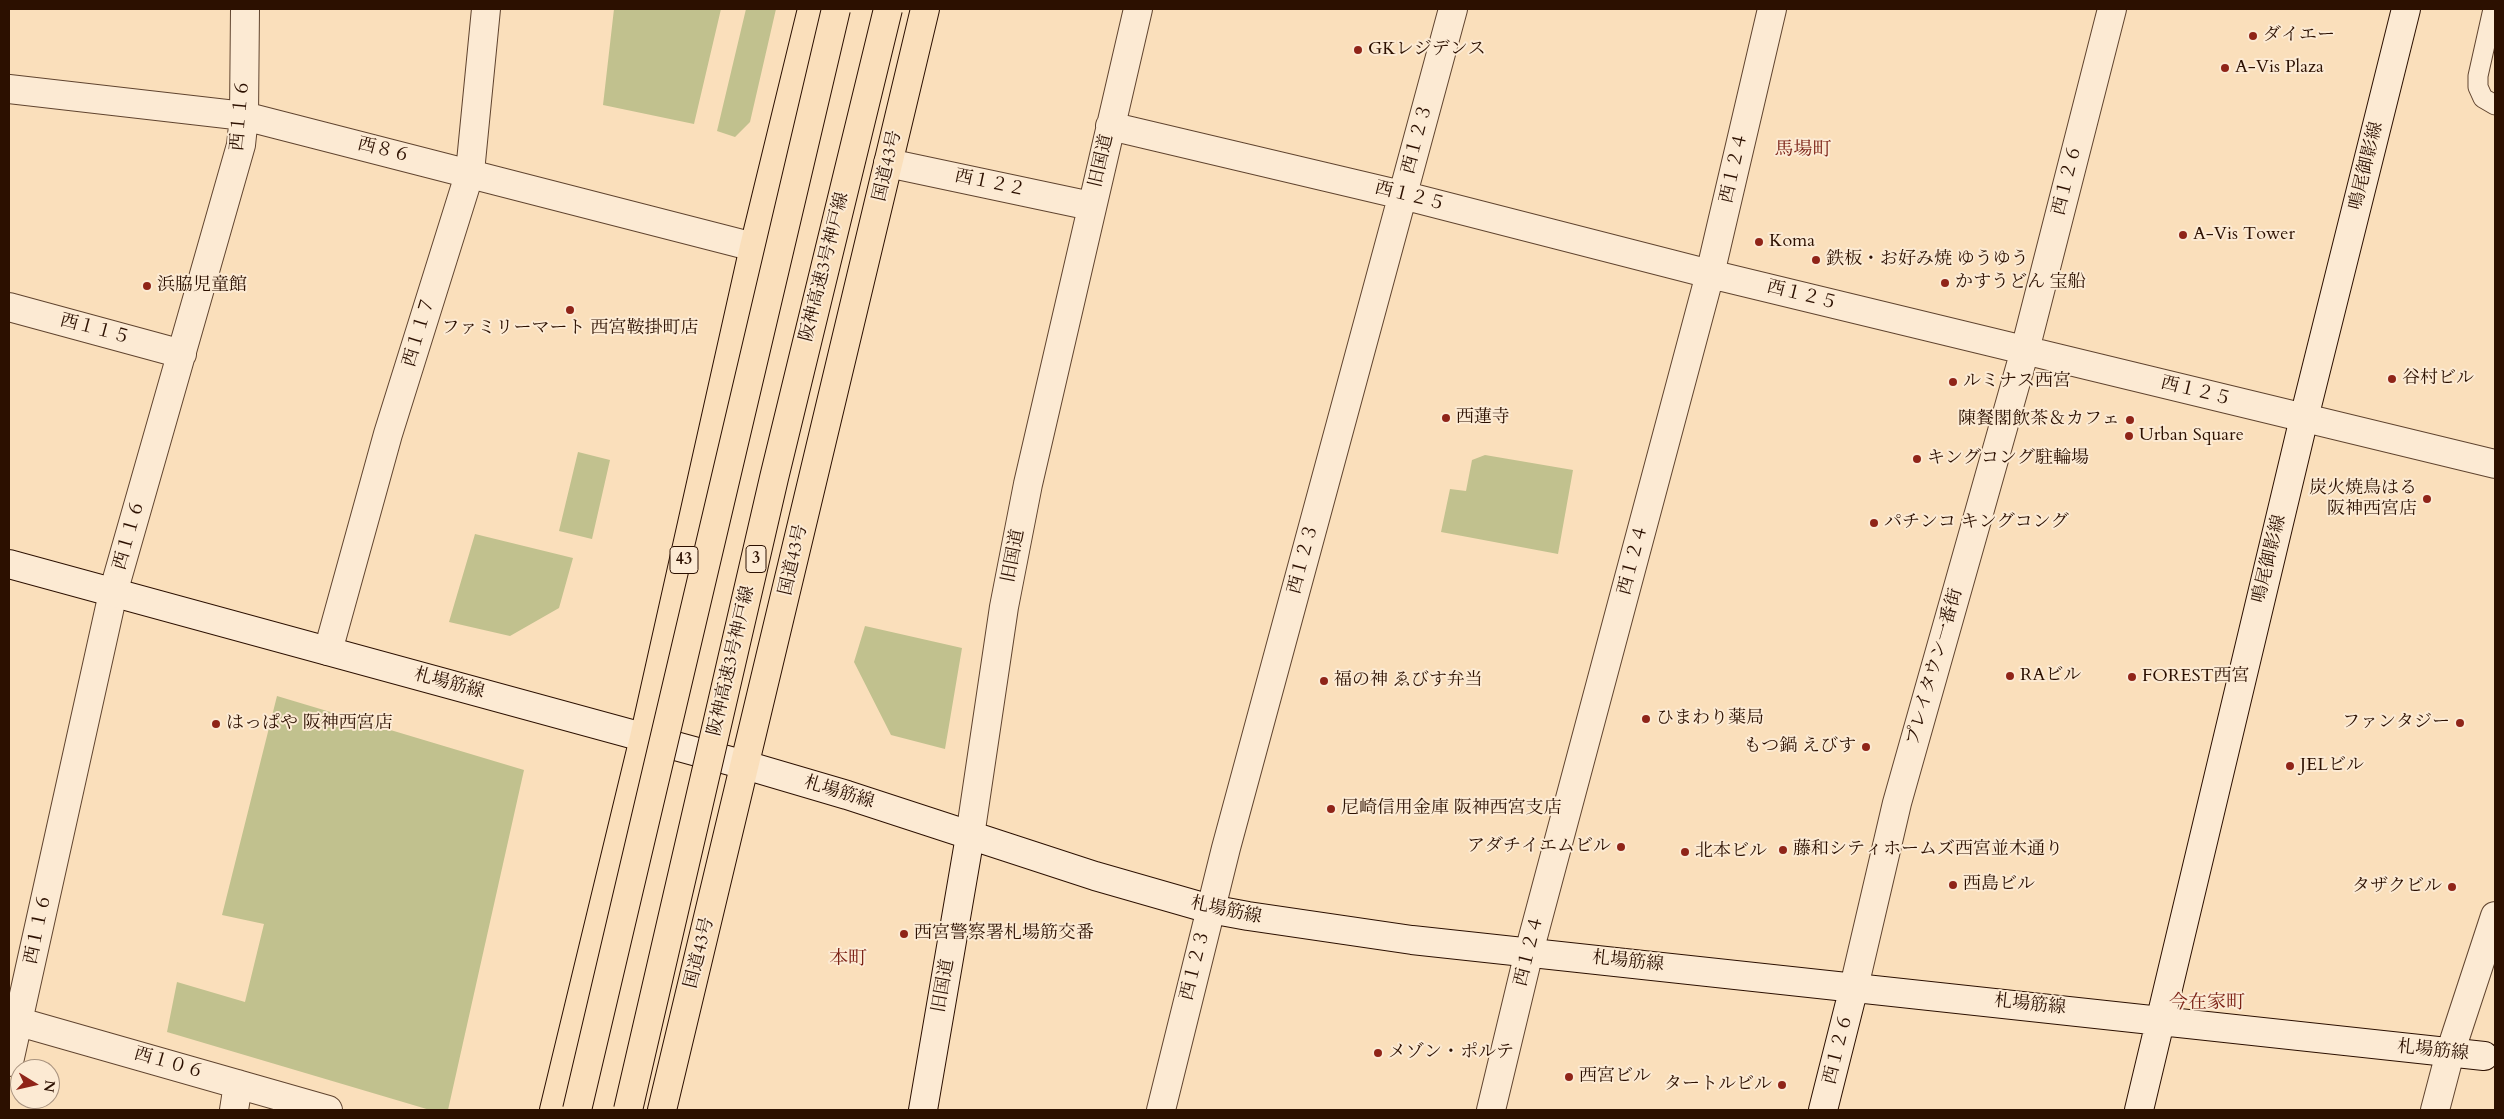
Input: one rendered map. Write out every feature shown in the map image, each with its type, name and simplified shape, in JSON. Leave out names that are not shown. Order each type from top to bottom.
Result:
[{"type":"highway","name":"43","points":[[554,1110],[644,738],[754,247],[812,9]]},
{"type":"highway","points":[[577,1110],[836,9]]},
{"type":"highway","name":"阪神高速3号神戸線","points":[[628,1110],[774,478],[888,9]]},
{"type":"highway","name":"国道43号","points":[[662,1110],[925,9]]},
{"type":"street","name":"西１１６","points":[[9,1062],[14,1020],[113,593],[241,145],[244,116],[245,9]]},
{"type":"street","name":"西１１７","points":[[328,650],[388,434],[470,172],[486,9]]},
{"type":"street","name":"旧国道","points":[[923,1110],[970,836],[1006,597],[1047,397],[1138,9]]},
{"type":"street","name":"西１２３","points":[[1161,1110],[1210,909],[1453,9]]},
{"type":"street","name":"西１２４","points":[[1491,1110],[1529,952],[1710,274],[1772,9]]},
{"type":"street","name":"西１２６","points":[[2024,350],[2112,9]]},
{"type":"street","name":"鳴尾御影線","points":[[2139,1110],[2304,418],[2406,9]]},
{"type":"street","name":"西８６","points":[[9,89],[244,116],[470,172],[754,247]]},
{"type":"street","name":"西１２５","points":[[1110,126],[1402,195],[1710,274],[2495,464]]},
{"type":"street","name":"西１２２","points":[[888,163],[1091,206]]},
{"type":"street","name":"西１１５","points":[[9,307],[182,354]]},
{"type":"street","name":"プレイタウン一番街","points":[[1854,987],[1897,803],[2024,350]]},
{"type":"street","name":"札場筋線","points":[[9,564],[745,765],[846,795],[1095,876],[1210,909],[1338,930],[2484,1056]]},
{"type":"street","points":[[2434,1110],[2450,1053],[2495,916]]},
{"type":"street","name":"西１２６","points":[[1824,1110],[1854,987]]},
{"type":"street","name":"西１０６","points":[[14,1020],[328,1110]]},
{"type":"street","points":[[234,1110],[238,1084]]},
{"type":"lane","points":[[2493,9],[2478,82],[2483,98],[2495,105]]},
{"type":"green space","points":[[614,9],[721,9],[694,124],[603,105]]},
{"type":"green space","points":[[746,9],[776,9],[750,122],[735,137],[717,131]]},
{"type":"green space","points":[[578,452],[610,460],[592,539],[559,531]]},
{"type":"green space","points":[[1485,455],[1573,470],[1558,554],[1441,532],[1450,489],[1466,491],[1472,460]]},
{"type":"green space","points":[[475,534],[573,558],[559,608],[510,636],[449,622]]},
{"type":"green space","points":[[865,626],[962,648],[945,749],[891,735],[854,662]]},
{"type":"green space","points":[[277,696],[524,770],[448,1110],[430,1110],[167,1032],[177,982],[245,1002],[264,924],[222,915]]},
{"type":"place","name":"ダイエー","points":[[2253,36]]},
{"type":"place","name":"GKレジデンス","points":[[1358,50]]},
{"type":"place","name":"A-Vis Plaza","points":[[2225,68]]},
{"type":"place","name":"A-Vis Tower","points":[[2183,235]]},
{"type":"place","name":"Koma","points":[[1759,242]]},
{"type":"place","name":"鉄板・お好み焼 ゆうゆう","points":[[1816,260]]},
{"type":"place","name":"かすうどん 宝船","points":[[1945,283]]},
{"type":"place","name":"浜脇児童館","points":[[147,286]]},
{"type":"place","name":"ファミリーマート 西宮鞍掛町店","points":[[570,310]]},
{"type":"place","name":"谷村ビル","points":[[2392,379]]},
{"type":"place","name":"ルミナス西宮","points":[[1953,382]]},
{"type":"place","name":"西蓮寺","points":[[1446,418]]},
{"type":"place","name":"陳餐閣飲茶＆カフェ","points":[[2130,420]]},
{"type":"place","name":"Urban Square","points":[[2129,436]]},
{"type":"place","name":"キングコング駐輪場","points":[[1917,459]]},
{"type":"place","name":"炭火焼鳥はる 阪神西宮店","points":[[2427,499]]},
{"type":"place","name":"パチンコ キングコング","points":[[1874,523]]},
{"type":"place","name":"RAビル","points":[[2010,676]]},
{"type":"place","name":"FOREST西宮","points":[[2132,677]]},
{"type":"place","name":"福の神 ゑびす弁当","points":[[1324,681]]},
{"type":"place","name":"ひまわり薬局","points":[[1646,719]]},
{"type":"place","name":"ファンタジー","points":[[2460,723]]},
{"type":"place","name":"はっぱや 阪神西宮店","points":[[216,724]]},
{"type":"place","name":"もつ鍋 えびす","points":[[1866,747]]},
{"type":"place","name":"JELビル","points":[[2290,766]]},
{"type":"place","name":"尼崎信用金庫 阪神西宮支店","points":[[1331,809]]},
{"type":"place","name":"アダチイエムビル","points":[[1621,847]]},
{"type":"place","name":"藤和シティホームズ西宮並木通り","points":[[1783,850]]},
{"type":"place","name":"北本ビル","points":[[1685,852]]},
{"type":"place","name":"西島ビル","points":[[1953,885]]},
{"type":"place","name":"タザクビル","points":[[2452,887]]},
{"type":"place","name":"西宮警察署札場筋交番","points":[[904,934]]},
{"type":"place","name":"メゾン・ポルテ","points":[[1378,1053]]},
{"type":"place","name":"西宮ビル","points":[[1569,1077]]},
{"type":"place","name":"タートルビル","points":[[1782,1085]]},
{"type":"district","name":"馬場町","points":[[1803,151]]},
{"type":"district","name":"本町","points":[[848,960]]},
{"type":"district","name":"今在家町","points":[[2207,1004]]}]
